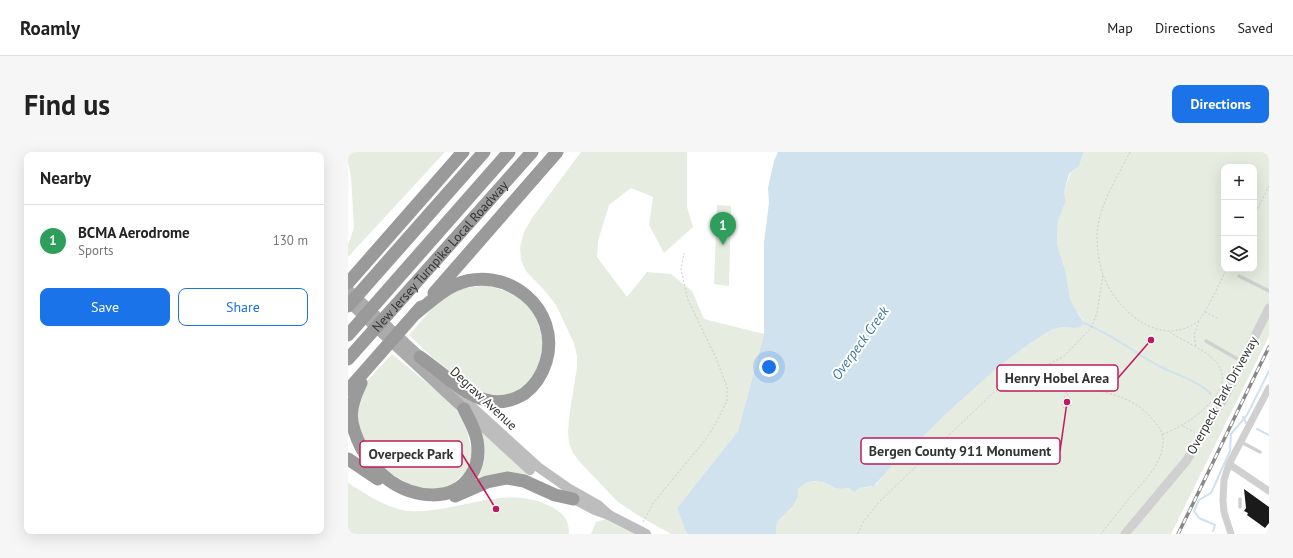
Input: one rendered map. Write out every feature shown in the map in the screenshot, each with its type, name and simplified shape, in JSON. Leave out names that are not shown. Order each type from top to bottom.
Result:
[{"type":"highway","points":[[348,283],[463,152]]},
{"type":"highway","points":[[348,306],[484,152]]},
{"type":"highway","points":[[348,335],[509,152]]},
{"type":"highway","name":"New Jersey Turnpike Local Roadway","points":[[348,359],[532,152]]},
{"type":"highway","points":[[348,390],[557,152]]},
{"type":"highway","points":[[416,313],[446,290],[457,284],[478,280],[498,281],[517,289],[534,304],[543,318],[548,342],[547,358],[542,374],[537,381],[521,396],[501,402],[487,401],[474,396],[420,357]]},
{"type":"highway","points":[[368,367],[352,402],[351,413],[353,427],[361,446],[371,463],[386,478],[400,486],[420,493],[439,495],[454,491],[466,481],[476,466],[478,450],[476,434],[464,409]]},
{"type":"highway","points":[[348,459],[397,492],[419,499],[435,501],[445,500],[487,482],[506,478],[529,482],[555,494],[574,500]]},
{"type":"main road","name":"Degraw Avenue","points":[[348,290],[464,409],[534,472],[574,500],[643,532]]},
{"type":"main road","name":"Degraw Avenue","points":[[348,302],[405,349],[420,357],[529,459],[558,481],[598,505],[609,515]]},
{"type":"street","name":"Overpeck Park Driveway","points":[[1125,534],[1187,460],[1224,398],[1269,308]]},
{"type":"street","points":[[1232,534],[1224,512],[1222,500],[1224,480],[1230,464],[1269,388]]},
{"type":"street","points":[[1230,464],[1269,491]]},
{"type":"lane","points":[[1239,276],[1269,292]]},
{"type":"lane","points":[[1206,341],[1242,362]]},
{"type":"lane","points":[[1241,442],[1260,452]]},
{"type":"lane","points":[[1240,499],[1240,507]]},
{"type":"path","points":[[1130,152],[1105,201],[1099,224],[1098,246],[1103,274],[1108,286],[1119,301],[1134,317],[1152,327],[1170,332],[1210,356],[1217,362],[1221,368],[1222,374],[1220,387],[1210,404],[1182,426],[1162,434]]},
{"type":"path","points":[[1257,210],[1269,186]]},
{"type":"path","points":[[643,532],[654,502],[711,432],[727,401],[727,387],[708,339],[688,300],[681,269],[684,253]]},
{"type":"path","points":[[1196,347],[1194,334],[1199,321],[1225,272]]},
{"type":"path","points":[[1028,376],[1063,357],[1091,328],[1094,323],[1103,274]]},
{"type":"path","points":[[1204,312],[1217,318]]},
{"type":"path","points":[[1170,332],[1181,330],[1199,321]]},
{"type":"path","points":[[858,534],[863,522],[880,501],[992,394],[1011,380],[1028,376],[1114,394],[1137,405],[1149,415],[1161,430],[1163,448],[1156,465],[1101,534]]},
{"type":"path","points":[[1056,381],[1066,393],[1071,400],[1070,407],[1066,408],[1062,406],[1062,404],[1066,393],[1072,384]]},
{"type":"path","points":[[1182,426],[1202,436]]},
{"type":"shaded area","points":[[348,152],[445,152],[348,257],[348,245],[354,228]]},
{"type":"shaded area","points":[[581,152],[687,152],[687,207],[693,227],[664,253],[649,225],[653,197],[631,188],[609,205],[598,241],[597,257],[627,297],[647,272],[671,274],[692,291],[704,319],[764,334],[738,431],[677,508],[687,534],[671,534],[618,502],[579,461],[573,453],[569,443],[568,431],[570,411],[577,367],[577,356],[574,343],[556,305],[526,271],[521,260],[520,247],[524,232],[532,218]]},
{"type":"shaded area","points":[[1084,152],[1269,152],[1269,336],[1171,534],[776,534],[777,522],[794,505],[798,497],[799,488],[808,482],[820,481],[835,488],[849,488],[856,491],[860,488],[870,487],[877,484],[885,472],[894,463],[906,454],[945,415],[998,367],[1051,330],[1062,327],[1074,328],[1084,322],[1070,298],[1066,273],[1057,243],[1058,221],[1066,201],[1064,192],[1070,174],[1079,166]]},
{"type":"shaded area","points":[[717,205],[731,206],[729,286],[714,284]]},
{"type":"shaded area","points":[[485,285],[517,294],[535,314],[543,340],[540,361],[534,378],[511,396],[483,395],[457,377],[431,356],[409,335],[434,306],[456,290]]},
{"type":"shaded area","points":[[392,354],[449,401],[464,420],[473,456],[465,472],[453,484],[435,490],[410,485],[385,470],[367,446],[356,418],[357,397],[368,380]]},
{"type":"shaded area","points":[[482,433],[536,481],[465,489]]},
{"type":"shaded area","points":[[348,483],[385,504],[401,510],[409,511],[427,511],[498,498],[533,500],[550,506],[562,514],[568,524],[569,534],[348,534]]},
{"type":"shaded area","points":[[606,519],[620,524],[639,534],[591,534],[596,522]]},
{"type":"water","name":"Overpeck Creek","points":[[778,152],[1084,152],[1079,166],[1069,174],[1064,192],[1066,201],[1058,221],[1057,243],[1066,273],[1070,298],[1084,323],[1080,327],[1062,327],[1051,330],[998,367],[945,415],[906,454],[894,463],[874,486],[860,488],[854,492],[849,488],[835,488],[823,482],[808,482],[799,488],[798,497],[794,505],[777,522],[776,534],[687,534],[677,508],[738,431],[764,334],[764,242],[769,203],[768,188],[774,161]]},
{"type":"building","points":[[1244,489],[1269,507],[1269,523],[1265,528],[1247,515],[1248,513],[1244,511],[1246,508]]},
{"type":"waterway","points":[[1084,323],[1094,327],[1159,366],[1199,385],[1211,394]]},
{"type":"waterway","points":[[1213,531],[1215,525],[1199,518],[1194,511],[1199,500],[1211,493],[1230,451],[1231,434],[1247,415],[1269,371]]},
{"type":"waterway","points":[[1243,417],[1246,423]]},
{"type":"waterway","points":[[1257,429],[1269,435]]},
{"type":"railway","points":[[1178,534],[1269,347]]},
{"type":"place","name":"BCMA Aerodrome","points":[[723,245]]},
{"type":"place","name":"Henry Hobel Area","points":[[1151,340]]},
{"type":"place","name":"Bergen County 911 Monument","points":[[1067,402]]},
{"type":"place","name":"Overpeck Park","points":[[496,509]]}]
